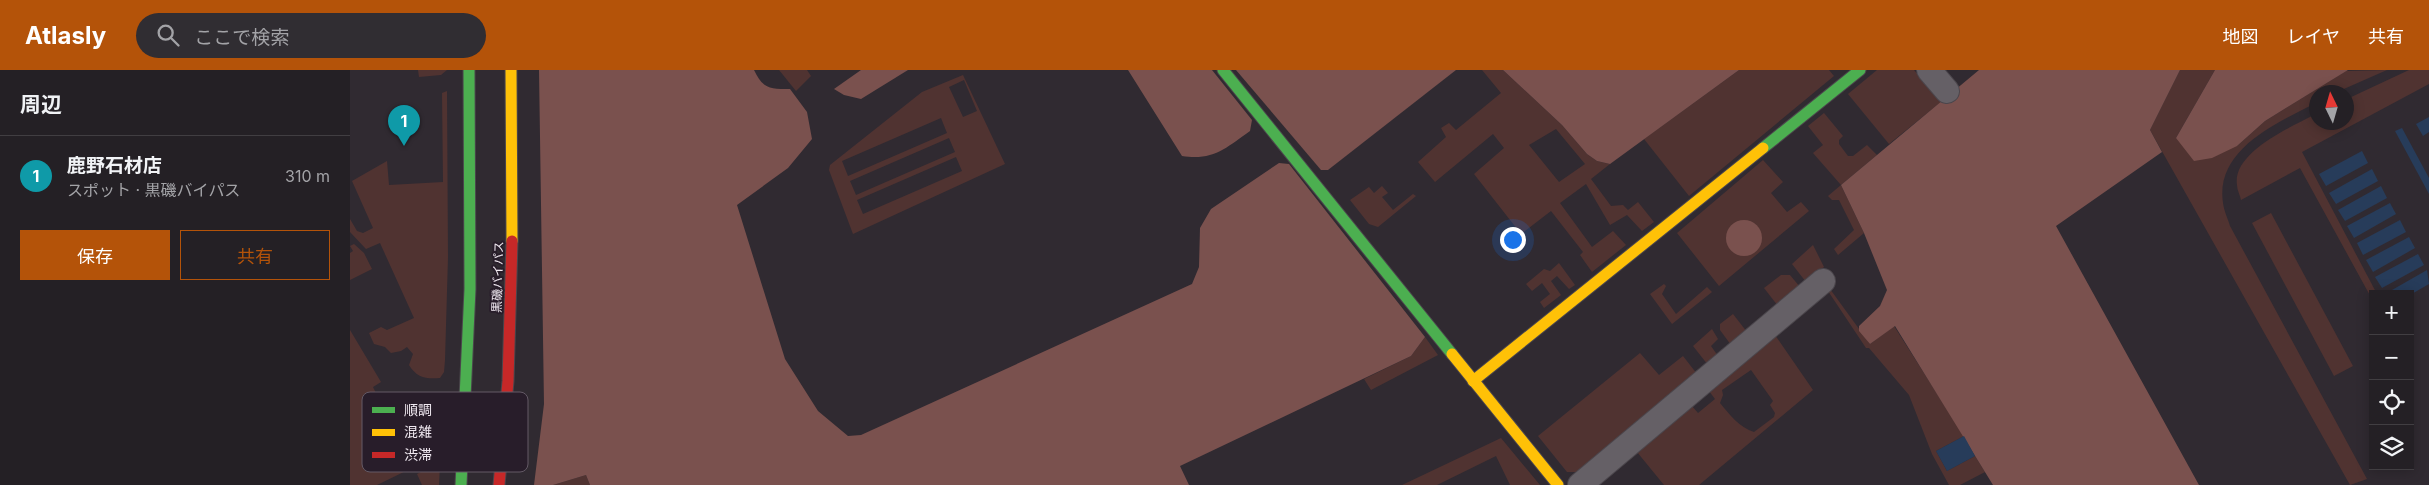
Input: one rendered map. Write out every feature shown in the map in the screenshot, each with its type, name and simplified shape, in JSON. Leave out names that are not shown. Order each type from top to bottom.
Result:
[{"type":"main road","points":[[465,392],[470,289],[469,70]]},
{"type":"main road","name":"黒磯バイパス","points":[[507,392],[513,250],[511,70]]},
{"type":"main road","points":[[1223,70],[1558,485]]},
{"type":"main road","points":[[1473,381],[1860,70]]},
{"type":"main road","points":[[461,485],[462,472]]},
{"type":"main road","name":"黒磯バイパス","points":[[499,485],[500,472]]},
{"type":"street","points":[[1929,70],[1947,91]]},
{"type":"street","points":[[1580,485],[1823,281]]},
{"type":"shaded area","points":[[418,70],[447,70],[441,75],[419,77]]},
{"type":"shaded area","points":[[539,70],[754,70],[761,81],[768,87],[790,89],[807,112],[812,139],[788,168],[737,205],[785,359],[818,411],[848,436],[861,435],[1192,284],[1199,267],[1200,228],[1211,209],[1279,163],[1289,164],[1425,337],[1411,356],[1180,466],[1189,485],[590,485],[586,475],[553,485],[534,485],[544,404]]},
{"type":"shaded area","points":[[779,70],[807,70],[811,76],[796,91]]},
{"type":"shaded area","points":[[861,70],[908,70],[861,99],[844,95],[834,89]]},
{"type":"shaded area","points":[[1128,70],[1212,70],[1252,120],[1250,131],[1226,148],[1211,155],[1202,157],[1182,156]]},
{"type":"shaded area","points":[[1236,70],[1456,70],[1328,170],[1321,170]]},
{"type":"shaded area","points":[[1482,70],[1503,70],[1562,125],[1587,154],[1597,161],[1610,164],[1591,179],[1611,206],[1623,205],[1628,210],[1638,202],[1654,222],[1642,231],[1627,215],[1610,225],[1586,184],[1560,203],[1592,247],[1613,231],[1626,245],[1592,272],[1580,255],[1583,252],[1551,211],[1521,234],[1474,174],[1504,148],[1493,134],[1435,182],[1418,162],[1446,137],[1441,128],[1449,123],[1456,130],[1501,93]],"holes":[[[1556,129],[1585,164],[1559,182],[1529,145]]]},
{"type":"shaded area","points":[[1503,70],[1739,70],[1610,164],[1597,161],[1587,154],[1562,125]]},
{"type":"shaded area","points":[[1739,70],[1829,70],[1834,76],[1689,196],[1644,139]]},
{"type":"shaded area","points":[[1877,70],[1914,70],[1941,102],[1889,144],[1848,94]]},
{"type":"shaded area","points":[[1979,70],[2180,70],[2150,130],[2162,152],[2056,226],[2199,485],[1993,485],[1895,326],[1870,344],[1859,331],[1859,326],[1880,306],[1887,290],[1864,233],[1841,185]]},
{"type":"shaded area","points":[[2180,70],[2215,70],[2176,138],[2237,146],[2265,121],[2309,94],[2309,106],[2267,129],[2239,153],[2229,167],[2223,184],[2223,203],[2230,226],[2367,479],[2350,485],[2150,130]]},
{"type":"shaded area","points":[[2215,70],[2348,70],[2324,85],[2309,85],[2309,94],[2265,121],[2237,146],[2212,158],[2194,161],[2176,138]]},
{"type":"shaded area","points":[[2387,70],[2353,85],[2323,85],[2346,71]]},
{"type":"shaded area","points":[[2409,70],[2429,70],[2429,84],[2354,124],[2354,96]]},
{"type":"shaded area","points":[[963,75],[1005,164],[853,234],[829,170],[830,165],[922,92]],"holes":[[[964,80],[977,111],[963,117],[949,87]],[[941,118],[947,133],[848,176],[842,161]],[[949,138],[955,152],[856,195],[850,181]],[[956,157],[962,171],[863,214],[857,200]]]},
{"type":"shaded area","points":[[447,91],[448,257],[445,360],[444,372],[440,378],[430,378],[422,377],[415,373],[409,365],[413,354],[407,347],[401,351],[391,353],[385,347],[374,344],[369,333],[381,327],[387,330],[414,318],[380,243],[366,249],[350,232],[350,219],[357,231],[363,233],[373,228],[352,181],[387,161],[389,185],[443,182],[442,93]]},
{"type":"shaded area","points":[[1824,113],[1843,136],[1839,140],[1839,144],[1848,156],[1853,156],[1867,145],[1877,155],[1841,185],[1813,153],[1823,145],[1808,126]]},
{"type":"shaded area","points":[[2309,118],[2309,130],[2343,130],[2302,152],[2375,290],[2369,290],[2369,294],[2300,168],[2241,200],[2237,187],[2238,173],[2244,162],[2254,151],[2280,133]]},
{"type":"shaded area","points":[[1763,160],[1783,182],[1771,193],[1787,212],[1801,202],[1809,211],[1719,286],[1677,233]]},
{"type":"shaded area","points":[[1841,185],[1864,233],[1838,255],[1834,249],[1854,230],[1839,200],[1832,200],[1828,196]]},
{"type":"shaded area","points":[[1382,186],[1388,193],[1382,197],[1393,210],[1413,194],[1416,196],[1378,227],[1369,224],[1350,200],[1369,187],[1374,193]]},
{"type":"shaded area","points":[[2271,213],[2353,366],[2334,376],[2252,223]]},
{"type":"shaded area","points":[[1744,220],[1751,221],[1757,225],[1761,231],[1761,245],[1757,251],[1751,255],[1744,256],[1737,255],[1731,251],[1727,245],[1726,238],[1727,231],[1731,225],[1737,221]]},
{"type":"shaded area","points":[[354,244],[364,253],[372,269],[350,280],[350,253],[353,251],[350,246]]},
{"type":"shaded area","points":[[1813,245],[1824,267],[1806,282],[1792,264]]},
{"type":"shaded area","points":[[1559,263],[1575,285],[1569,289],[1557,276],[1551,281],[1561,295],[1544,308],[1540,302],[1550,294],[1542,283],[1532,291],[1526,284],[1544,269],[1550,271]]},
{"type":"shaded area","points":[[1781,275],[1790,275],[1800,287],[1778,306],[1764,288]]},
{"type":"shaded area","points":[[1664,284],[1666,286],[1662,294],[1676,314],[1707,287],[1712,292],[1672,324],[1650,294]]},
{"type":"shaded area","points":[[1830,289],[1870,344],[1894,326],[1964,436],[1936,451],[1947,471],[1975,456],[1985,472],[1960,485],[1949,485],[1932,454],[1909,395],[1869,348],[1866,348],[1828,291]]},
{"type":"shaded area","points":[[1733,314],[1747,332],[1731,345],[1720,330],[1720,324]]},
{"type":"shaded area","points":[[1712,329],[1718,339],[1711,346],[1718,356],[1708,365],[1693,346]]},
{"type":"shaded area","points":[[350,330],[381,382],[373,387],[375,392],[362,392],[362,472],[404,472],[377,485],[350,485]]},
{"type":"shaded area","points":[[1775,335],[1813,390],[1699,485],[1664,485],[1637,452],[1692,406],[1698,413],[1715,399],[1709,391]],"holes":[[[1751,370],[1773,401],[1770,405],[1775,413],[1774,417],[1754,432],[1739,424],[1720,403],[1723,395],[1722,390]]]},
{"type":"shaded area","points":[[1425,337],[1438,355],[1371,390],[1364,379],[1411,356]]},
{"type":"shaded area","points":[[1640,353],[1659,375],[1683,356],[1697,374],[1579,472],[1567,472],[1538,436]]},
{"type":"shaded area","points":[[1501,438],[1540,485],[1510,485],[1496,456],[1437,485],[1402,485]]},
{"type":"shaded area","points":[[421,472],[440,472],[439,485],[422,485],[417,474]]},
{"type":"shaded area","points":[[586,475],[590,485],[553,485]]},
{"type":"water","points":[[2429,117],[2429,132],[2423,136],[2416,124]]},
{"type":"water","points":[[2402,128],[2429,178],[2429,194],[2395,131]]},
{"type":"water","points":[[2362,151],[2368,163],[2326,186],[2319,174]]},
{"type":"water","points":[[2372,169],[2378,181],[2336,204],[2329,193]]},
{"type":"water","points":[[2381,186],[2387,198],[2345,221],[2338,210]]},
{"type":"water","points":[[2390,203],[2396,214],[2354,238],[2347,226]]},
{"type":"water","points":[[2400,220],[2406,232],[2363,255],[2357,243]]},
{"type":"water","points":[[2409,237],[2415,248],[2373,272],[2366,260]]},
{"type":"water","points":[[2418,254],[2424,265],[2382,288],[2375,277]]},
{"type":"water","points":[[2427,270],[2429,284],[2414,293],[2414,290],[2392,290]]},
{"type":"water","points":[[1964,436],[1975,456],[1947,471],[1936,451]]},
{"type":"traffic: fast","points":[[465,392],[470,289],[469,70]]},
{"type":"traffic: fast","points":[[1223,70],[1452,354]]},
{"type":"traffic: fast","points":[[1763,148],[1860,70]]},
{"type":"traffic: fast","points":[[461,485],[462,472]]},
{"type":"traffic: slow","points":[[511,70],[512,241]]},
{"type":"traffic: slow","points":[[1473,381],[1763,148]]},
{"type":"traffic: slow","points":[[1452,354],[1558,485]]},
{"type":"traffic: jam","points":[[507,392],[512,241]]},
{"type":"traffic: jam","points":[[499,485],[500,472]]},
{"type":"place","name":"鹿野石材店","points":[[404,146]]}]
